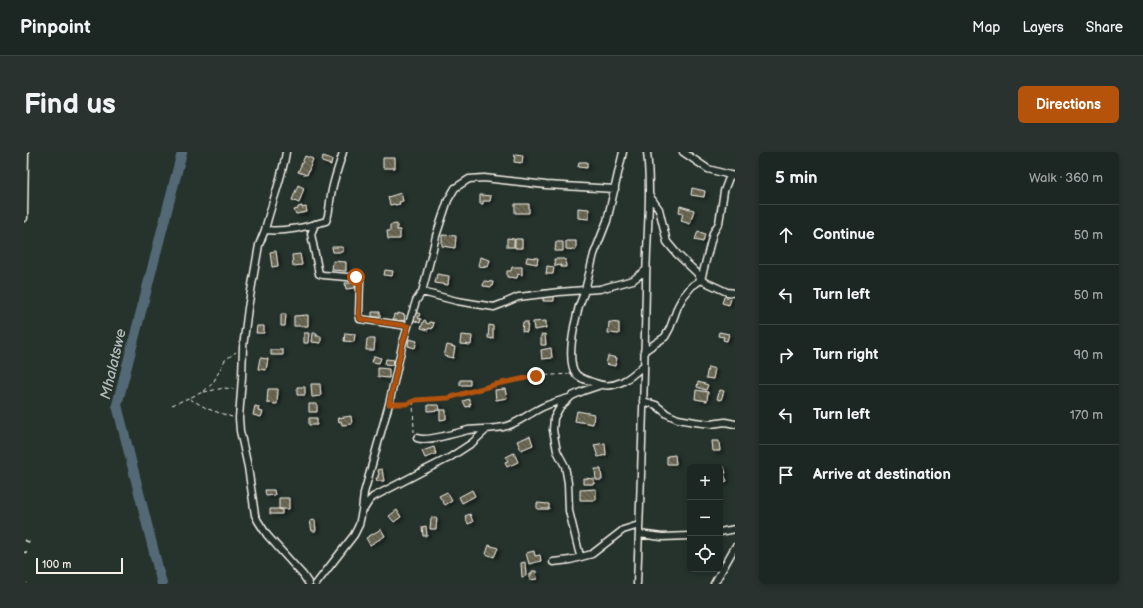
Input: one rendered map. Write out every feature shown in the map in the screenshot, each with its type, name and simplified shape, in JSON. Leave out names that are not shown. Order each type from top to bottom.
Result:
[{"type":"street","points":[[24,218],[25,152]]},
{"type":"street","points":[[286,152],[278,187],[259,245],[243,347],[239,418],[255,515],[267,535],[303,575],[309,584]]},
{"type":"street","points":[[265,230],[278,231],[301,228],[328,219],[330,197],[343,152]]},
{"type":"street","points":[[601,385],[581,378],[576,374],[571,355],[573,333],[594,254],[608,221],[623,152]]},
{"type":"street","points":[[636,584],[646,270],[650,195],[647,152]]},
{"type":"street","points":[[644,351],[665,337],[683,297],[692,286],[701,280],[713,233],[719,223],[724,191],[732,176],[708,169],[683,152]]},
{"type":"street","points":[[316,584],[354,535],[359,525],[364,493],[367,486],[372,459],[389,404],[403,342],[416,301],[422,292],[436,236],[448,200],[455,188],[469,179],[484,178],[540,184],[615,189]]},
{"type":"street","points":[[650,195],[660,209],[667,242],[677,254],[697,273],[701,280],[727,292],[735,293]]},
{"type":"street","points":[[316,224],[312,229],[311,234],[319,274],[359,278],[360,319],[408,326]]},
{"type":"street","points":[[422,292],[457,301],[494,306],[518,297],[600,289],[632,280],[646,270]]},
{"type":"street","points":[[417,438],[422,439],[445,436],[472,430],[486,430],[507,426],[524,419],[538,409],[582,391],[601,385],[617,385],[631,377],[644,365]]},
{"type":"street","points":[[572,396],[560,407],[554,418],[553,430],[557,451],[565,466],[570,511],[578,552],[581,557]]},
{"type":"street","points":[[643,400],[656,405],[667,414],[678,419],[711,424],[725,422],[735,424]]},
{"type":"street","points":[[362,511],[373,497],[449,458],[472,443],[486,430]]},
{"type":"street","points":[[554,562],[570,560],[592,554],[623,530],[639,525]]},
{"type":"street","points":[[723,531],[735,529]]},
{"type":"street","points":[[723,532],[735,534]]},
{"type":"street","points":[[638,534],[662,537],[687,536]]},
{"type":"street","points":[[714,584],[735,547]]},
{"type":"path","points":[[203,392],[213,383],[225,360],[243,347]]},
{"type":"path","points":[[389,404],[406,404],[413,401],[448,398],[497,384],[536,376],[576,374]]},
{"type":"path","points":[[172,405],[203,392],[224,388],[241,390]]},
{"type":"path","points":[[188,398],[208,409],[229,417],[239,418]]},
{"type":"path","points":[[413,401],[414,436],[417,438]]},
{"type":"building","points":[[515,154],[523,155],[522,163],[514,162]]},
{"type":"building","points":[[305,156],[313,159],[307,175],[298,172]]},
{"type":"building","points":[[323,156],[332,159],[331,165],[322,162]]},
{"type":"building","points":[[383,158],[395,158],[395,168],[383,168]]},
{"type":"building","points":[[579,162],[587,162],[587,168],[578,167]]},
{"type":"building","points":[[298,185],[304,188],[299,203],[292,200]]},
{"type":"building","points":[[692,188],[705,191],[704,197],[691,195]]},
{"type":"building","points":[[401,193],[403,201],[399,202],[400,204],[390,205],[388,197]]},
{"type":"building","points":[[480,195],[491,196],[490,201],[483,201],[483,204],[480,204]]},
{"type":"building","points":[[515,204],[529,204],[529,213],[515,213]]},
{"type":"building","points":[[302,206],[302,208],[306,207],[307,212],[296,214],[294,210]]},
{"type":"building","points":[[680,206],[694,210],[690,224],[681,221],[683,213],[679,212]]},
{"type":"building","points":[[578,208],[589,209],[589,219],[578,218]]},
{"type":"building","points":[[397,224],[397,230],[400,230],[400,239],[388,239],[387,231],[390,231],[390,225]]},
{"type":"building","points":[[698,231],[705,234],[703,242],[695,240]]},
{"type":"building","points":[[442,235],[456,236],[455,248],[442,246]]},
{"type":"building","points":[[507,238],[514,239],[514,247],[507,247]]},
{"type":"building","points":[[515,239],[522,239],[522,248],[515,248]]},
{"type":"building","points":[[566,241],[576,241],[576,250],[566,249]]},
{"type":"building","points":[[556,242],[563,242],[563,251],[555,251]]},
{"type":"building","points":[[332,247],[343,247],[343,252],[333,252]]},
{"type":"building","points":[[276,251],[278,266],[272,267],[270,252]]},
{"type":"building","points":[[300,254],[302,265],[293,266],[292,255]]},
{"type":"building","points":[[480,257],[490,260],[488,267],[478,266]]},
{"type":"building","points":[[527,257],[538,258],[537,264],[526,262]]},
{"type":"building","points":[[554,259],[565,259],[566,267],[561,267],[561,265],[555,266]]},
{"type":"building","points":[[333,261],[346,262],[346,271],[332,270]]},
{"type":"building","points":[[547,266],[554,267],[553,274],[546,274]]},
{"type":"building","points":[[512,267],[522,267],[522,275],[518,274],[517,278],[507,277],[507,271],[511,271]]},
{"type":"building","points":[[385,270],[393,271],[392,276],[384,275]]},
{"type":"building","points":[[437,274],[449,276],[448,285],[435,283]]},
{"type":"building","points":[[484,281],[493,282],[492,287],[483,286]]},
{"type":"building","points":[[345,283],[355,283],[355,288],[346,289]]},
{"type":"building","points":[[543,296],[554,296],[554,301],[543,301]]},
{"type":"building","points":[[724,297],[731,299],[729,305],[722,303]]},
{"type":"building","points":[[372,312],[380,312],[380,317],[372,317]]},
{"type":"building","points":[[416,312],[420,314],[418,318],[421,319],[420,323],[413,320]]},
{"type":"building","points":[[398,313],[405,315],[404,321],[393,320],[394,314],[398,315]]},
{"type":"building","points":[[281,314],[286,314],[285,326],[281,326]]},
{"type":"building","points":[[308,315],[308,326],[294,326],[294,316]]},
{"type":"building","points":[[424,320],[429,324],[430,322],[434,323],[432,329],[429,328],[428,330],[421,328]]},
{"type":"building","points":[[546,321],[546,328],[534,330],[533,322]]},
{"type":"building","points":[[523,322],[528,322],[527,332],[522,331]]},
{"type":"building","points":[[609,322],[619,323],[619,334],[608,333]]},
{"type":"building","points":[[489,325],[493,326],[493,339],[488,338]]},
{"type":"building","points":[[257,326],[264,326],[264,333],[256,333]]},
{"type":"building","points":[[719,332],[729,334],[727,341],[723,340],[724,337],[718,336]]},
{"type":"building","points":[[304,333],[309,333],[308,343],[304,343]]},
{"type":"building","points":[[313,333],[317,333],[316,336],[321,336],[321,343],[312,342]]},
{"type":"building","points":[[345,333],[355,334],[354,342],[344,341]]},
{"type":"building","points":[[545,334],[546,345],[541,345],[541,335]]},
{"type":"building","points":[[461,335],[472,336],[471,345],[460,344]]},
{"type":"building","points":[[367,339],[375,339],[374,350],[366,350]]},
{"type":"building","points":[[409,339],[417,341],[415,348],[408,346]]},
{"type":"building","points":[[447,345],[455,347],[453,358],[444,356]]},
{"type":"building","points":[[551,348],[552,358],[542,359],[541,350]]},
{"type":"building","points":[[271,350],[283,350],[283,355],[271,355]]},
{"type":"building","points":[[374,356],[381,358],[379,363],[372,362]]},
{"type":"building","points":[[608,356],[617,358],[615,366],[606,364]]},
{"type":"building","points":[[260,358],[268,359],[266,370],[258,369]]},
{"type":"building","points":[[386,359],[394,360],[393,365],[385,364]]},
{"type":"building","points":[[708,367],[715,369],[713,379],[706,378]]},
{"type":"building","points":[[378,368],[389,369],[389,378],[378,377]]},
{"type":"building","points":[[460,380],[470,380],[470,385],[460,385]]},
{"type":"building","points":[[698,382],[708,385],[706,390],[697,387]]},
{"type":"building","points":[[311,384],[320,384],[321,396],[312,397]]},
{"type":"building","points":[[297,387],[305,387],[305,395],[297,395]]},
{"type":"building","points":[[268,389],[278,389],[277,404],[267,403]]},
{"type":"building","points":[[505,389],[507,398],[496,400],[495,390]]},
{"type":"building","points":[[696,390],[708,392],[707,401],[695,399]]},
{"type":"building","points":[[720,390],[724,391],[721,400],[717,399]]},
{"type":"building","points":[[469,399],[471,404],[469,404],[470,406],[466,407],[463,401]]},
{"type":"building","points":[[309,404],[317,404],[317,412],[309,412]]},
{"type":"building","points":[[428,405],[439,405],[440,410],[428,411]]},
{"type":"building","points":[[255,406],[259,407],[258,411],[263,412],[261,417],[253,415]]},
{"type":"building","points":[[440,410],[446,410],[446,419],[440,420]]},
{"type":"building","points":[[577,411],[594,414],[593,424],[575,421]]},
{"type":"building","points":[[351,416],[352,424],[342,425],[341,421],[339,422],[338,418]]},
{"type":"building","points":[[309,418],[317,418],[317,425],[309,425]]},
{"type":"building","points":[[530,436],[533,445],[521,450],[517,441]]},
{"type":"building","points":[[712,441],[719,441],[720,451],[713,451]]},
{"type":"building","points":[[605,443],[606,455],[598,457],[594,445]]},
{"type":"building","points":[[434,447],[436,454],[425,458],[422,451]]},
{"type":"building","points":[[514,453],[518,462],[507,467],[505,462],[508,461],[506,457]]},
{"type":"building","points":[[675,455],[676,464],[667,464],[667,456]]},
{"type":"building","points":[[723,468],[726,473],[724,474],[727,481],[723,482]]},
{"type":"building","points":[[382,469],[384,481],[377,481],[376,478],[378,478],[379,475],[378,470]]},
{"type":"building","points":[[595,469],[601,469],[602,480],[596,480]]},
{"type":"building","points":[[583,478],[594,479],[594,484],[583,484]]},
{"type":"building","points":[[596,489],[596,500],[580,500],[580,490]]},
{"type":"building","points":[[265,490],[274,490],[275,495],[266,496]]},
{"type":"building","points":[[472,490],[475,496],[462,503],[459,497]]},
{"type":"building","points":[[447,492],[452,501],[445,505],[439,496]]},
{"type":"building","points":[[279,498],[289,498],[289,509],[279,509]]},
{"type":"building","points":[[537,503],[549,504],[549,509],[537,509]]},
{"type":"building","points":[[270,509],[282,509],[282,514],[270,514]]},
{"type":"building","points":[[397,510],[401,517],[394,522],[389,516]]},
{"type":"building","points":[[470,514],[473,522],[468,524],[465,516]]},
{"type":"building","points":[[431,518],[437,518],[436,529],[430,529]]},
{"type":"building","points":[[315,520],[316,531],[312,531],[310,521]]},
{"type":"building","points":[[426,526],[427,536],[423,536],[422,527]]},
{"type":"building","points":[[381,529],[385,536],[370,545],[366,538]]},
{"type":"building","points":[[489,545],[498,548],[494,557],[486,554]]},
{"type":"building","points":[[534,551],[535,556],[540,555],[541,561],[529,564],[526,553]]},
{"type":"building","points":[[525,562],[526,576],[522,577],[521,563]]},
{"type":"building","points":[[532,571],[536,571],[537,579],[530,580],[530,574],[532,574]]},
{"type":"waterway","name":"Mhalatswe","points":[[162,584],[117,405],[182,152]]},
{"type":"railway","points":[[24,540],[31,543]]},
{"type":"route","points":[[356,277],[360,280],[360,319],[408,326],[389,404],[406,404],[416,400],[448,398],[497,384],[536,376]]}]
